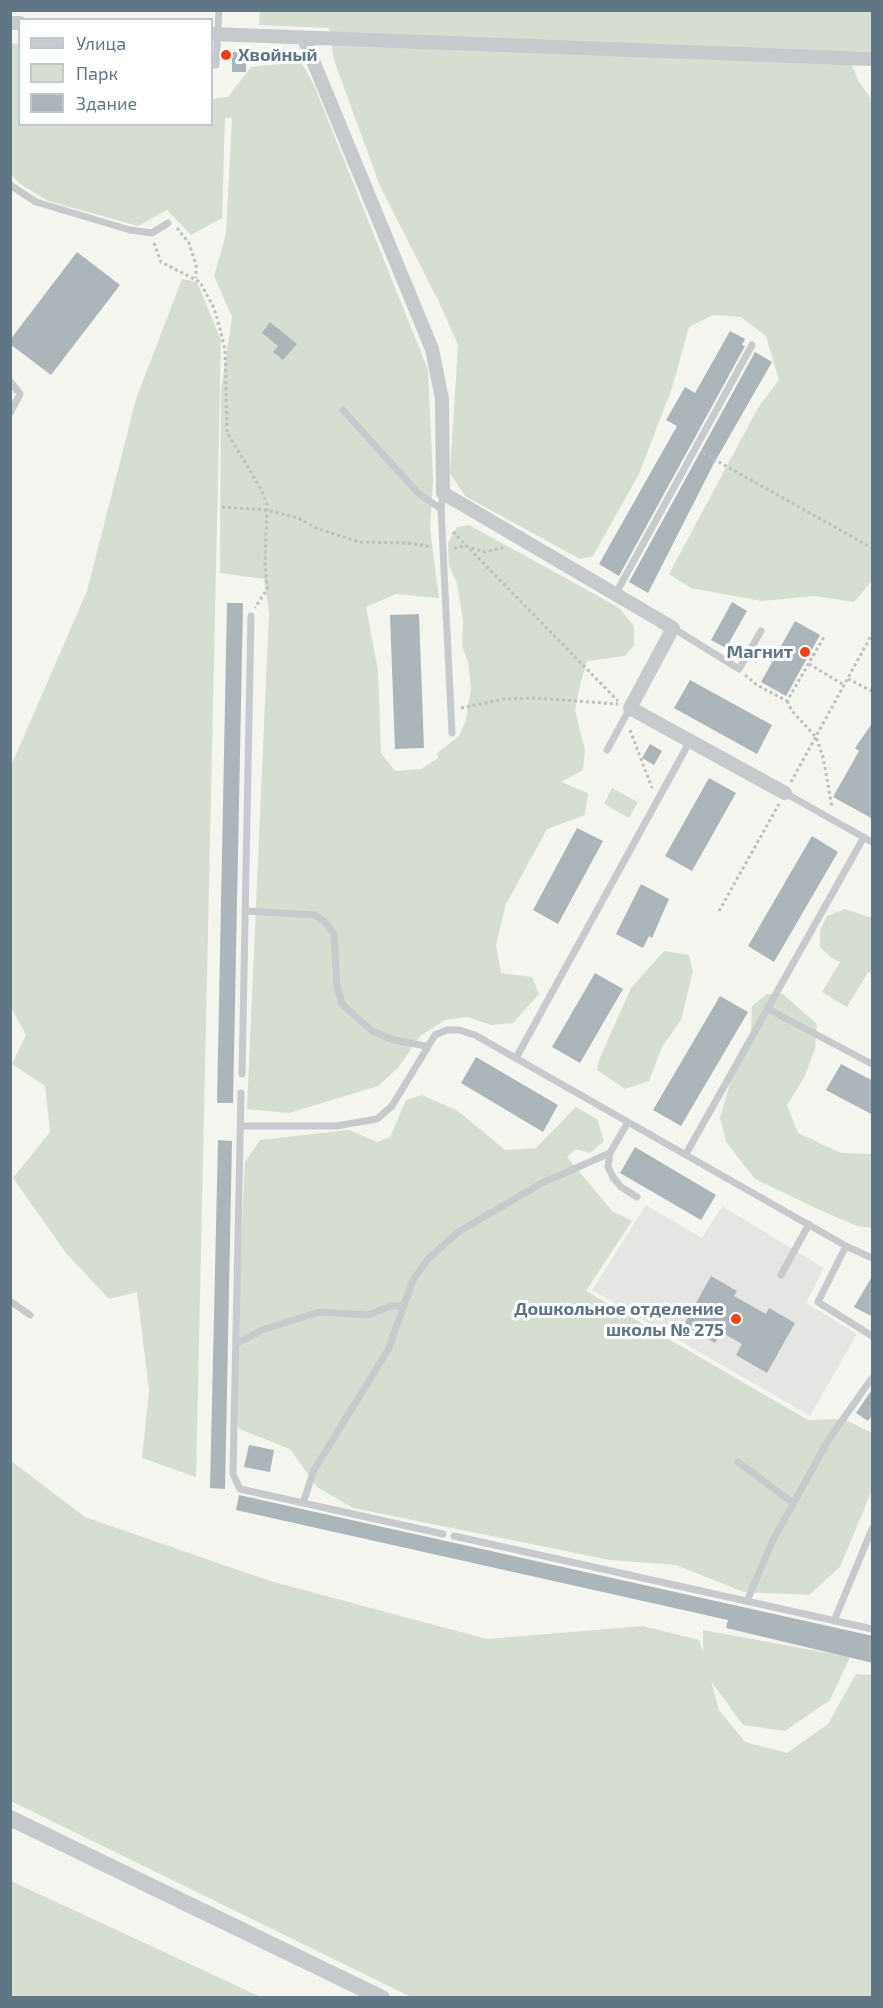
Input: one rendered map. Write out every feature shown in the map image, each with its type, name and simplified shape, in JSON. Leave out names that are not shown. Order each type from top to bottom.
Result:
[{"type":"street","points":[[214,34],[873,59]]},
{"type":"street","points":[[304,39],[432,349],[442,399],[443,493],[673,628],[628,712],[690,741],[786,793]]},
{"type":"street","points":[[10,1818],[382,1998]]},
{"type":"lane","points":[[213,65],[216,65],[214,34],[219,10]]},
{"type":"lane","points":[[10,185],[36,202],[130,230],[152,233],[168,223]]},
{"type":"lane","points":[[615,595],[694,447],[752,345]]},
{"type":"lane","points":[[10,381],[20,394],[10,413]]},
{"type":"lane","points":[[343,410],[418,494],[441,509]]},
{"type":"lane","points":[[443,493],[441,509],[452,733]]},
{"type":"lane","points":[[242,1074],[251,616]]},
{"type":"lane","points":[[673,628],[739,669],[761,631]]},
{"type":"lane","points":[[607,750],[628,712]]},
{"type":"lane","points":[[516,1058],[690,741]]},
{"type":"lane","points":[[786,793],[873,842]]},
{"type":"lane","points":[[686,1154],[864,837]]},
{"type":"lane","points":[[245,911],[315,915],[325,922],[334,934],[337,986],[342,1004],[372,1031],[394,1040],[426,1046]]},
{"type":"lane","points":[[768,1009],[873,1064]]},
{"type":"lane","points":[[241,1126],[336,1126],[377,1119],[392,1106],[426,1046],[435,1035],[447,1030],[459,1030],[475,1035],[846,1246],[873,1258]]},
{"type":"lane","points":[[241,1093],[233,1474],[240,1489],[443,1534]]},
{"type":"lane","points":[[628,1122],[610,1153],[608,1167],[621,1187],[637,1197]]},
{"type":"lane","points":[[303,1503],[314,1470],[387,1350],[413,1280],[428,1259],[458,1232],[542,1184],[610,1153]]},
{"type":"lane","points":[[781,1275],[809,1224]]},
{"type":"lane","points":[[846,1246],[818,1302],[873,1336]]},
{"type":"lane","points":[[10,1301],[30,1315]]},
{"type":"lane","points":[[236,1344],[262,1330],[319,1312],[368,1315],[391,1306],[403,1306]]},
{"type":"lane","points":[[747,1601],[773,1540],[829,1439],[873,1378]]},
{"type":"lane","points":[[738,1462],[794,1503]]},
{"type":"lane","points":[[834,1621],[873,1529]]},
{"type":"lane","points":[[454,1536],[873,1629]]},
{"type":"path","points":[[168,223],[180,230],[189,243],[196,265],[196,278],[214,308],[225,350],[227,432],[262,491],[267,510],[265,562],[267,589],[251,616]]},
{"type":"path","points":[[152,233],[155,250],[161,262],[178,272],[196,278]]},
{"type":"path","points":[[694,447],[873,548]]},
{"type":"path","points":[[222,507],[267,510],[298,518],[316,528],[359,542],[408,543],[443,548],[466,546],[485,552],[502,547],[531,545]]},
{"type":"path","points":[[442,519],[622,705],[535,698],[505,699],[451,710]]},
{"type":"path","points":[[719,911],[873,634]]},
{"type":"path","points":[[787,701],[824,637]]},
{"type":"path","points":[[809,664],[844,685]]},
{"type":"path","points":[[739,669],[757,685],[787,701],[792,711],[816,737],[823,757],[836,822]]},
{"type":"path","points":[[848,679],[873,691]]},
{"type":"path","points":[[628,712],[642,768],[658,800]]},
{"type":"shaded area","name":"Дошкольное отделение школы № 275","points":[[646,1205],[702,1238],[722,1206],[824,1268],[806,1303],[857,1334],[810,1416],[592,1290]]},
{"type":"green space","points":[[260,10],[872,11],[872,52],[846,51],[859,82],[872,100],[872,581],[854,602],[815,596],[762,601],[691,588],[669,574],[759,406],[779,380],[766,336],[741,317],[713,315],[689,327],[672,388],[639,474],[593,556],[580,559],[465,496],[450,473],[458,345],[440,304],[380,186],[334,60],[329,28],[259,25]]},
{"type":"green space","points":[[10,43],[18,44],[18,126],[213,126],[213,99],[228,97],[251,67],[301,62],[314,85],[428,370],[433,480],[430,529],[439,598],[396,594],[366,607],[378,670],[381,753],[395,771],[421,769],[438,758],[437,753],[459,736],[466,720],[471,688],[468,662],[462,646],[463,620],[457,583],[449,566],[448,543],[457,527],[469,525],[580,586],[619,608],[634,626],[634,645],[625,656],[587,661],[581,681],[575,710],[585,750],[583,770],[561,782],[588,793],[585,815],[547,829],[506,904],[496,945],[501,973],[532,977],[539,994],[513,1023],[491,1025],[467,1017],[445,1020],[420,1036],[398,1068],[378,1086],[289,1113],[247,1109],[269,612],[264,579],[220,573],[221,390],[232,317],[214,276],[226,234],[232,118],[225,118],[222,218],[191,235],[167,210],[138,226],[48,201],[19,183],[11,174]]},
{"type":"green space","points":[[182,279],[197,282],[221,340],[196,1477],[142,1458],[149,1390],[137,1292],[109,1299],[66,1253],[13,1178],[50,1132],[45,1086],[12,1064],[26,1035],[10,1005],[11,766],[87,591],[136,399]]},
{"type":"green space","points":[[612,788],[638,802],[629,818],[604,804]]},
{"type":"green space","points":[[845,909],[872,918],[872,973],[868,972],[847,1007],[822,992],[840,962],[820,947],[820,930],[827,916]]},
{"type":"green space","points":[[664,951],[689,955],[693,971],[681,1020],[662,1047],[649,1081],[625,1089],[597,1070],[599,1060],[631,988]]},
{"type":"green space","points":[[767,994],[783,994],[817,1024],[815,1049],[804,1078],[787,1105],[798,1133],[841,1153],[872,1154],[872,1228],[857,1226],[755,1179],[726,1142],[720,1118],[733,1074],[751,1033],[752,1006]]},
{"type":"green space","points":[[422,1095],[458,1111],[505,1150],[536,1148],[576,1107],[597,1119],[604,1141],[590,1153],[576,1149],[567,1157],[612,1211],[632,1221],[586,1291],[808,1420],[844,1419],[872,1433],[872,1490],[840,1567],[809,1595],[744,1592],[676,1565],[610,1560],[353,1508],[317,1487],[290,1449],[239,1429],[234,1419],[245,1162],[260,1140],[349,1130],[377,1142],[390,1137],[406,1100]]},
{"type":"green space","points":[[10,1460],[85,1517],[270,1581],[487,1639],[643,1626],[699,1640],[703,1653],[703,1630],[850,1657],[830,1700],[785,1731],[743,1725],[711,1681],[719,1710],[745,1742],[787,1753],[828,1724],[856,1674],[872,1675],[872,1997],[411,1997],[11,1801]]},
{"type":"green space","points":[[11,1881],[261,1997],[11,1997]]},
{"type":"building","points":[[232,52],[246,52],[246,72],[232,72]]},
{"type":"building","points":[[77,252],[120,285],[51,375],[10,344],[10,340]]},
{"type":"building","points":[[270,322],[297,344],[283,360],[273,352],[278,346],[262,333]]},
{"type":"building","points":[[730,331],[745,339],[742,345],[745,346],[619,576],[599,564],[677,426],[666,420],[685,387],[695,393]]},
{"type":"building","points":[[755,352],[772,362],[713,465],[648,593],[629,582]]},
{"type":"building","points":[[732,602],[747,611],[726,648],[711,640]]},
{"type":"building","points":[[227,603],[243,603],[233,1103],[217,1103]]},
{"type":"building","points":[[419,614],[424,748],[395,749],[390,615]]},
{"type":"building","points":[[795,621],[820,635],[786,696],[761,682]]},
{"type":"building","points":[[690,680],[772,725],[757,754],[674,708]]},
{"type":"building","points":[[873,722],[873,819],[833,797],[859,751],[855,748]]},
{"type":"building","points":[[650,744],[662,751],[654,765],[642,758]]},
{"type":"building","points":[[709,778],[736,793],[692,871],[665,856]]},
{"type":"building","points":[[577,828],[603,841],[558,924],[533,910]]},
{"type":"building","points":[[812,836],[838,852],[774,962],[748,946]]},
{"type":"building","points":[[641,884],[669,899],[652,938],[649,936],[643,948],[616,934]]},
{"type":"building","points":[[595,973],[623,989],[580,1063],[552,1047]]},
{"type":"building","points":[[720,996],[748,1012],[681,1126],[653,1110]]},
{"type":"building","points":[[476,1057],[558,1105],[543,1132],[461,1083]]},
{"type":"building","points":[[841,1064],[873,1081],[873,1115],[826,1090]]},
{"type":"building","points":[[218,1140],[232,1141],[225,1489],[210,1488]]},
{"type":"building","points":[[635,1147],[716,1195],[701,1220],[620,1173]]},
{"type":"building","points":[[873,1275],[873,1317],[854,1307]]},
{"type":"building","points":[[711,1276],[737,1291],[734,1296],[766,1314],[769,1308],[795,1323],[767,1373],[736,1355],[742,1344],[721,1332],[715,1343],[684,1325]]},
{"type":"building","points":[[873,1388],[873,1414],[868,1421],[856,1413]]},
{"type":"building","points":[[249,1445],[274,1450],[270,1472],[244,1467]]},
{"type":"building","points":[[239,1495],[873,1636],[873,1663],[726,1628],[728,1620],[236,1510]]},
{"type":"place","name":"Хвойный","points":[[226,55]]},
{"type":"place","name":"Магнит","points":[[805,652]]},
{"type":"place","name":"Дошкольное отделение школы № 275","points":[[736,1319]]}]
